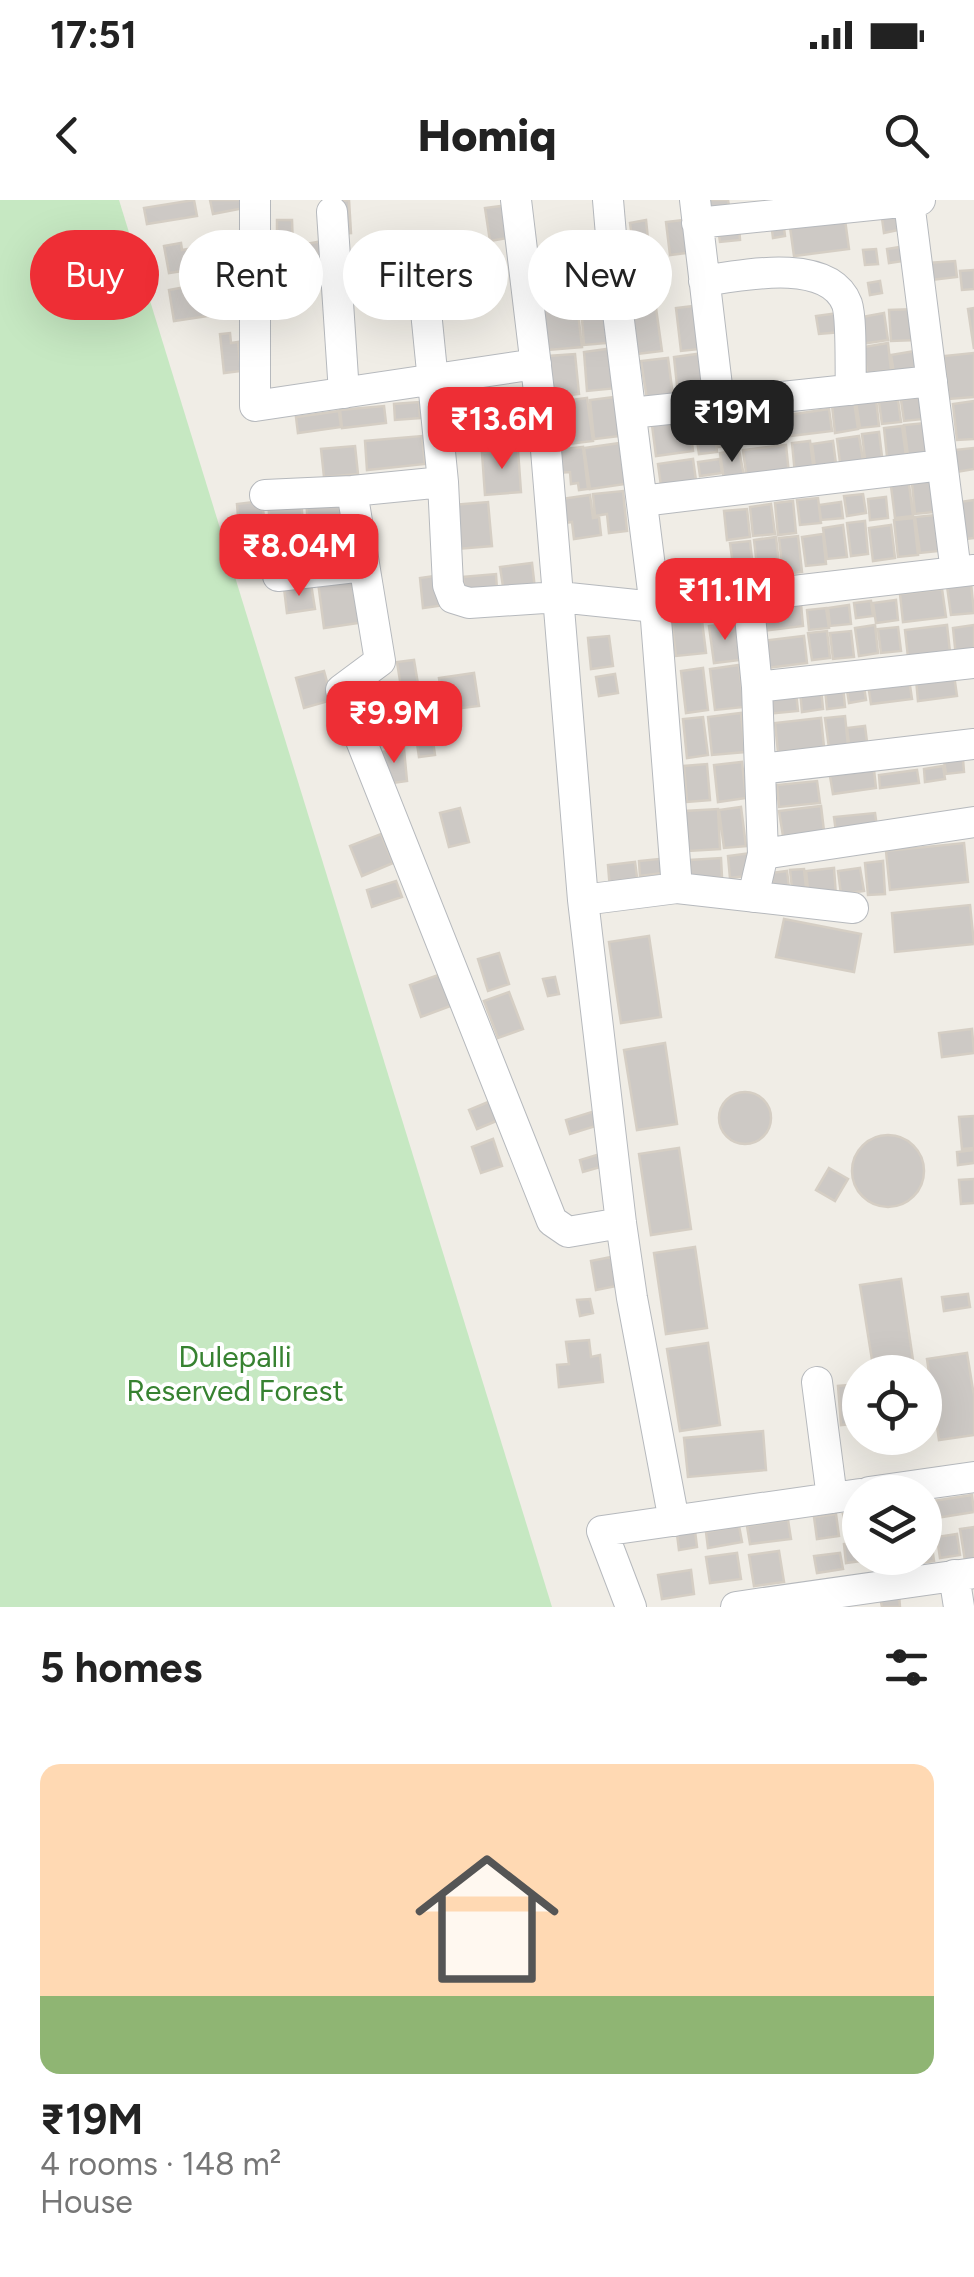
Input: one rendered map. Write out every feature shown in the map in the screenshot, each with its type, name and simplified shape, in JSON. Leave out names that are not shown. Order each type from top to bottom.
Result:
[{"type":"street","points":[[255,200],[255,406],[536,364]]},
{"type":"street","points":[[516,200],[559,596],[583,900],[621,1222],[674,1521]]},
{"type":"street","points":[[608,200],[656,607],[677,888]]},
{"type":"street","points":[[426,320],[443,482],[448,585],[453,598],[469,603],[559,596],[656,607],[965,571],[942,465],[914,201],[696,212],[719,403]]},
{"type":"street","points":[[332,212],[344,393]]},
{"type":"street","points":[[704,280],[808,275],[831,284],[847,305],[851,390]]},
{"type":"street","points":[[631,413],[932,381]]},
{"type":"street","points":[[642,501],[942,465]]},
{"type":"street","points":[[265,495],[352,492],[443,482]]},
{"type":"street","points":[[352,492],[380,661],[341,690],[552,1222],[568,1232],[621,1222]]},
{"type":"street","points":[[278,576],[364,566]]},
{"type":"street","points":[[748,596],[757,687],[763,854],[753,897]]},
{"type":"street","points":[[757,687],[973,670]]},
{"type":"street","points":[[760,769],[974,744]]},
{"type":"street","points":[[763,854],[974,822]]},
{"type":"street","points":[[583,900],[677,888],[853,908]]},
{"type":"street","points":[[817,1382],[842,1480]]},
{"type":"street","points":[[942,1482],[974,1477]]},
{"type":"street","points":[[632,1607],[602,1532],[842,1497]]},
{"type":"street","points":[[736,1607],[964,1574],[958,1607]]},
{"type":"green space","name":"Dulepalli Reserved Forest","points":[[0,200],[119,200],[128,230],[30,230],[30,320],[156,320],[552,1607],[0,1607]]},
{"type":"building","points":[[194,200],[197,216],[147,224],[144,208]]},
{"type":"building","points":[[210,200],[243,200],[244,208],[213,214]]},
{"type":"building","points":[[349,200],[351,230],[343,230],[343,234],[338,234],[335,202]]},
{"type":"building","points":[[708,200],[728,200],[730,212],[710,214]]},
{"type":"building","points":[[509,205],[513,237],[508,238],[508,230],[488,230],[485,208]]},
{"type":"building","points":[[896,216],[898,230],[884,233],[882,218]]},
{"type":"building","points":[[277,220],[292,220],[292,230],[277,230]]},
{"type":"building","points":[[646,220],[647,230],[631,230],[630,223]]},
{"type":"building","points":[[684,220],[687,253],[672,255],[672,230],[667,230],[666,222]]},
{"type":"building","points":[[783,220],[785,236],[773,238],[771,222]]},
{"type":"building","points":[[845,220],[849,249],[794,256],[790,227]]},
{"type":"building","points":[[739,225],[740,240],[720,242],[718,228]]},
{"type":"building","points":[[328,240],[331,260],[323,261],[323,241]]},
{"type":"building","points":[[179,243],[179,272],[169,273],[164,246]]},
{"type":"building","points":[[900,247],[903,261],[889,263],[887,249]]},
{"type":"building","points":[[876,249],[878,264],[865,265],[863,250]]},
{"type":"building","points":[[955,261],[957,277],[930,280],[928,263]]},
{"type":"building","points":[[974,270],[974,289],[962,290],[960,271]]},
{"type":"building","points":[[880,281],[882,293],[870,295],[868,283]]},
{"type":"building","points":[[179,288],[181,320],[174,321],[169,290]]},
{"type":"building","points":[[694,306],[700,349],[681,351],[676,308]]},
{"type":"building","points":[[974,308],[974,349],[968,309]]},
{"type":"building","points":[[916,309],[917,340],[891,341],[889,310]]},
{"type":"building","points":[[839,313],[841,332],[819,334],[816,316]]},
{"type":"building","points":[[884,313],[888,340],[861,344],[857,318]]},
{"type":"building","points":[[544,320],[579,320],[582,347],[548,350]]},
{"type":"building","points":[[582,320],[615,320],[617,342],[584,345]]},
{"type":"building","points":[[632,320],[658,320],[662,351],[636,354]]},
{"type":"building","points":[[230,333],[231,343],[238,342],[241,371],[224,373],[220,334]]},
{"type":"building","points":[[888,343],[891,370],[867,373],[864,347]]},
{"type":"building","points":[[614,348],[618,388],[587,391],[584,352]]},
{"type":"building","points":[[915,351],[918,369],[894,373],[891,355]]},
{"type":"building","points":[[704,353],[709,391],[678,395],[674,357]]},
{"type":"building","points":[[974,353],[974,397],[949,399],[944,356]]},
{"type":"building","points":[[575,354],[579,394],[552,397],[548,356]]},
{"type":"building","points":[[668,358],[673,396],[647,399],[641,361]]},
{"type":"building","points":[[514,396],[520,442],[477,447],[472,401]]},
{"type":"building","points":[[615,397],[620,436],[594,439],[590,400]]},
{"type":"building","points":[[921,397],[924,419],[904,421],[901,400]]},
{"type":"building","points":[[587,398],[593,441],[567,444],[563,401]]},
{"type":"building","points":[[876,399],[879,426],[860,428],[856,402]]},
{"type":"building","points":[[898,400],[901,422],[882,424],[879,402]]},
{"type":"building","points":[[854,401],[858,429],[835,433],[832,405]]},
{"type":"building","points":[[974,401],[974,439],[957,440],[953,404]]},
{"type":"building","points":[[419,402],[420,418],[395,420],[394,404]]},
{"type":"building","points":[[384,406],[386,423],[342,428],[340,410]]},
{"type":"building","points":[[829,409],[832,431],[790,436],[788,415]]},
{"type":"building","points":[[339,411],[341,427],[298,433],[296,417]]},
{"type":"building","points":[[784,413],[787,435],[743,440],[741,418]]},
{"type":"building","points":[[713,417],[717,452],[699,454],[694,420]]},
{"type":"building","points":[[736,418],[740,444],[718,447],[715,421]]},
{"type":"building","points":[[689,420],[693,451],[656,456],[652,425]]},
{"type":"building","points":[[925,423],[930,460],[909,463],[904,425]]},
{"type":"building","points":[[902,426],[907,463],[888,466],[884,428]]},
{"type":"building","points":[[879,432],[883,465],[866,467],[862,434]]},
{"type":"building","points":[[422,436],[425,464],[367,470],[365,441]]},
{"type":"building","points":[[859,436],[864,467],[841,470],[837,439]]},
{"type":"building","points":[[810,441],[814,472],[795,474],[792,443]]},
{"type":"building","points":[[833,441],[837,472],[816,475],[812,444]]},
{"type":"building","points":[[620,443],[625,484],[590,489],[584,448]]},
{"type":"building","points":[[786,445],[789,474],[747,480],[743,450]]},
{"type":"building","points":[[355,446],[358,474],[324,477],[321,449]]},
{"type":"building","points":[[583,447],[588,489],[579,490],[578,483],[571,484],[570,472],[559,473],[556,450]]},
{"type":"building","points":[[974,448],[974,469],[956,472],[954,450]]},
{"type":"building","points":[[518,450],[521,492],[485,495],[482,453]]},
{"type":"building","points":[[739,450],[744,476],[724,480],[720,453]]},
{"type":"building","points":[[693,459],[697,488],[662,493],[658,464]]},
{"type":"building","points":[[720,459],[722,473],[700,476],[698,462]]},
{"type":"building","points":[[931,481],[935,512],[915,514],[912,483]]},
{"type":"building","points":[[909,484],[913,516],[895,518],[891,486]]},
{"type":"building","points":[[623,491],[627,531],[609,533],[607,514],[595,516],[593,494]]},
{"type":"building","points":[[863,494],[866,513],[847,516],[844,496]]},
{"type":"building","points":[[339,495],[341,526],[308,528],[306,497]]},
{"type":"building","points":[[590,495],[593,518],[599,517],[601,535],[574,539],[572,522],[564,523],[561,499]]},
{"type":"building","points":[[886,497],[888,518],[870,520],[868,499]]},
{"type":"building","points":[[301,498],[303,525],[270,527],[268,500]]},
{"type":"building","points":[[818,498],[821,523],[800,525],[797,500]]},
{"type":"building","points":[[974,500],[974,538],[965,539],[960,502]]},
{"type":"building","points":[[262,501],[265,526],[239,529],[237,504]]},
{"type":"building","points":[[793,501],[796,533],[778,535],[775,503]]},
{"type":"building","points":[[488,502],[492,546],[457,549],[453,505]]},
{"type":"building","points":[[841,502],[843,518],[821,520],[819,505]]},
{"type":"building","points":[[771,504],[775,534],[753,536],[750,507]]},
{"type":"building","points":[[747,509],[750,537],[727,540],[724,511]]},
{"type":"building","points":[[935,515],[939,551],[920,553],[915,517]]},
{"type":"building","points":[[914,518],[918,555],[898,557],[894,520]]},
{"type":"building","points":[[865,521],[868,554],[851,556],[847,523]]},
{"type":"building","points":[[843,525],[847,557],[827,559],[823,528]]},
{"type":"building","points":[[891,525],[895,558],[873,561],[869,528]]},
{"type":"building","points":[[340,533],[345,557],[315,562],[311,539]]},
{"type":"building","points":[[823,534],[826,564],[806,566],[802,537]]},
{"type":"building","points":[[306,536],[309,561],[277,565],[274,540]]},
{"type":"building","points":[[798,536],[802,572],[783,574],[779,538]]},
{"type":"building","points":[[776,537],[779,564],[757,566],[754,540]]},
{"type":"building","points":[[750,541],[754,577],[735,580],[730,543]]},
{"type":"building","points":[[532,563],[535,589],[504,593],[500,567]]},
{"type":"building","points":[[496,574],[497,590],[465,593],[463,577]]},
{"type":"building","points":[[442,575],[445,605],[423,608],[420,578]]},
{"type":"building","points":[[358,576],[365,622],[324,628],[318,582]]},
{"type":"building","points":[[971,583],[974,613],[951,615],[947,586]]},
{"type":"building","points":[[311,584],[315,609],[287,613],[284,588]]},
{"type":"building","points":[[942,589],[946,617],[903,622],[900,594]]},
{"type":"building","points":[[896,600],[898,620],[876,623],[873,603]]},
{"type":"building","points":[[871,601],[873,616],[856,618],[854,603]]},
{"type":"building","points":[[801,604],[803,626],[762,631],[759,609]]},
{"type":"building","points":[[849,605],[851,624],[830,626],[828,608]]},
{"type":"building","points":[[826,608],[829,628],[809,630],[807,610]]},
{"type":"building","points":[[701,613],[706,653],[676,656],[671,617]]},
{"type":"building","points":[[736,623],[740,660],[714,663],[709,626]]},
{"type":"building","points":[[875,625],[878,653],[859,656],[855,628]]},
{"type":"building","points":[[947,625],[950,652],[908,657],[905,630]]},
{"type":"building","points":[[974,625],[974,655],[956,657],[953,628]]},
{"type":"building","points":[[898,627],[901,651],[881,653],[878,629]]},
{"type":"building","points":[[827,631],[830,658],[812,660],[808,633]]},
{"type":"building","points":[[851,631],[854,657],[833,659],[830,633]]},
{"type":"building","points":[[609,636],[613,666],[591,669],[588,638]]},
{"type":"building","points":[[804,636],[807,663],[766,668],[762,641]]},
{"type":"building","points":[[414,660],[419,690],[402,693],[397,662]]},
{"type":"building","points":[[739,665],[744,707],[715,710],[710,669]]},
{"type":"building","points":[[703,668],[708,710],[686,713],[681,671]]},
{"type":"building","points":[[324,671],[332,700],[304,708],[296,678]]},
{"type":"building","points":[[474,673],[479,706],[444,710],[439,678]]},
{"type":"building","points":[[615,674],[618,693],[599,696],[596,677]]},
{"type":"building","points":[[954,675],[957,696],[918,701],[916,679]]},
{"type":"building","points":[[909,679],[912,699],[871,704],[868,684]]},
{"type":"building","points":[[843,686],[845,707],[827,709],[825,688]]},
{"type":"building","points":[[864,687],[866,700],[849,703],[847,690]]},
{"type":"building","points":[[821,688],[823,709],[802,712],[800,690]]},
{"type":"building","points":[[796,692],[798,711],[767,714],[765,695]]},
{"type":"building","points":[[741,713],[745,752],[712,755],[708,717]]},
{"type":"building","points":[[845,716],[848,746],[829,748],[825,718]]},
{"type":"building","points":[[703,717],[708,755],[687,758],[683,719]]},
{"type":"building","points":[[821,718],[824,747],[778,752],[775,723]]},
{"type":"building","points":[[865,726],[868,750],[850,752],[847,728]]},
{"type":"building","points":[[433,741],[435,755],[419,757],[417,743]]},
{"type":"building","points":[[404,749],[407,781],[385,784],[381,752]]},
{"type":"building","points":[[963,759],[964,772],[946,774],[944,761]]},
{"type":"building","points":[[742,762],[746,798],[718,802],[714,765]]},
{"type":"building","points":[[707,764],[710,800],[687,802],[684,766]]},
{"type":"building","points":[[943,766],[945,779],[925,782],[924,769]]},
{"type":"building","points":[[874,770],[876,788],[833,794],[830,776]]},
{"type":"building","points":[[917,770],[919,783],[880,788],[879,775]]},
{"type":"building","points":[[817,781],[820,803],[779,807],[777,785]]},
{"type":"building","points":[[821,806],[824,831],[783,836],[779,811]]},
{"type":"building","points":[[741,807],[746,846],[724,848],[719,810]]},
{"type":"building","points":[[460,808],[469,842],[449,847],[440,813]]},
{"type":"building","points":[[718,809],[720,849],[688,851],[685,811]]},
{"type":"building","points":[[875,813],[877,827],[836,832],[834,817]]},
{"type":"building","points":[[381,834],[393,863],[362,876],[350,846]]},
{"type":"building","points":[[964,843],[968,882],[890,890],[886,851]]},
{"type":"building","points":[[752,853],[754,875],[730,878],[728,856]]},
{"type":"building","points":[[668,858],[670,872],[640,876],[639,861]]},
{"type":"building","points":[[721,858],[722,877],[691,879],[690,860]]},
{"type":"building","points":[[883,861],[885,894],[868,895],[865,863]]},
{"type":"building","points":[[635,862],[638,885],[610,889],[608,865]]},
{"type":"building","points":[[834,868],[836,896],[809,898],[806,871]]},
{"type":"building","points":[[860,868],[864,891],[841,894],[838,871]]},
{"type":"building","points":[[804,869],[807,897],[793,898],[790,870]]},
{"type":"building","points":[[787,871],[790,896],[774,898],[771,873]]},
{"type":"building","points":[[396,881],[402,897],[372,907],[367,890]]},
{"type":"building","points":[[970,905],[974,944],[895,952],[892,913]]},
{"type":"building","points":[[784,919],[861,934],[854,972],[776,957]]},
{"type":"building","points":[[649,936],[661,1017],[621,1023],[609,942]]},
{"type":"building","points":[[499,953],[509,984],[488,991],[478,959]]},
{"type":"building","points":[[441,974],[453,1005],[421,1017],[410,985]]},
{"type":"building","points":[[555,977],[559,994],[548,996],[543,979]]},
{"type":"building","points":[[509,992],[523,1029],[498,1038],[484,1001]]},
{"type":"building","points":[[972,1029],[974,1053],[942,1057],[939,1033]]},
{"type":"building","points":[[665,1043],[677,1124],[637,1130],[624,1050]]},
{"type":"building","points":[[745,1092],[764,1099],[771,1118],[764,1137],[745,1144],[726,1137],[719,1118],[726,1099]]},
{"type":"building","points":[[498,1098],[506,1117],[477,1129],[469,1110]]},
{"type":"building","points":[[595,1111],[599,1125],[570,1134],[566,1120]]},
{"type":"building","points":[[974,1116],[974,1148],[962,1149],[959,1117]]},
{"type":"building","points":[[888,1135],[913,1146],[924,1171],[913,1196],[888,1207],[863,1196],[852,1171],[863,1146]]},
{"type":"building","points":[[493,1139],[502,1166],[481,1173],[472,1147]]},
{"type":"building","points":[[679,1148],[691,1229],[651,1235],[639,1154]]},
{"type":"building","points":[[974,1150],[974,1163],[958,1165],[957,1152]]},
{"type":"building","points":[[600,1154],[604,1166],[583,1172],[580,1160]]},
{"type":"building","points":[[829,1168],[848,1179],[835,1201],[816,1190]]},
{"type":"building","points":[[974,1179],[974,1203],[961,1204],[959,1180]]},
{"type":"building","points":[[695,1247],[707,1328],[666,1334],[654,1253]]},
{"type":"building","points":[[611,1257],[616,1286],[596,1290],[591,1261]]},
{"type":"building","points":[[901,1279],[912,1355],[871,1355],[860,1285]]},
{"type":"building","points":[[968,1294],[970,1307],[944,1311],[942,1297]]},
{"type":"building","points":[[590,1299],[593,1313],[580,1316],[577,1300]]},
{"type":"building","points":[[589,1340],[591,1357],[600,1355],[603,1382],[559,1387],[557,1365],[569,1364],[566,1342]]},
{"type":"building","points":[[708,1343],[720,1425],[680,1431],[667,1349]]},
{"type":"building","points":[[967,1353],[974,1396],[974,1435],[942,1440],[942,1357]]},
{"type":"building","points":[[838,1386],[842,1386],[841,1425]]},
{"type":"building","points":[[763,1431],[766,1470],[688,1477],[684,1438]]},
{"type":"building","points":[[972,1495],[974,1512],[942,1517],[942,1500]]},
{"type":"building","points":[[836,1514],[839,1536],[817,1539],[814,1517]]},
{"type":"building","points":[[788,1520],[791,1539],[750,1544],[747,1526]]},
{"type":"building","points":[[739,1526],[742,1542],[708,1548],[706,1532]]},
{"type":"building","points":[[974,1527],[974,1560],[965,1561],[960,1529]]},
{"type":"building","points":[[695,1531],[697,1547],[679,1550],[677,1534]]},
{"type":"building","points":[[957,1534],[960,1555],[942,1558],[942,1536]]},
{"type":"building","points":[[779,1551],[784,1582],[754,1586],[749,1555]]},
{"type":"building","points":[[737,1553],[741,1579],[710,1583],[706,1557]]},
{"type":"building","points":[[840,1553],[842,1569],[817,1573],[814,1556]]},
{"type":"building","points":[[691,1570],[694,1594],[662,1599],[658,1575]]},
{"type":"building","points":[[899,1594],[900,1607],[882,1607],[880,1597]]}]
